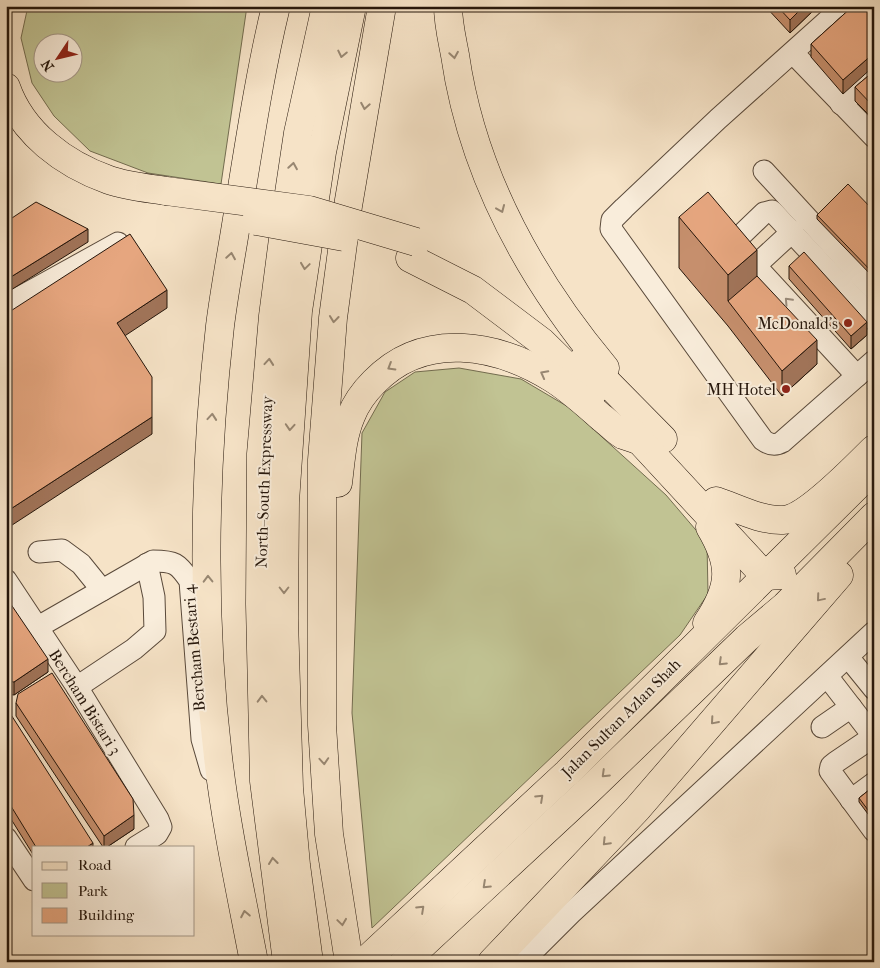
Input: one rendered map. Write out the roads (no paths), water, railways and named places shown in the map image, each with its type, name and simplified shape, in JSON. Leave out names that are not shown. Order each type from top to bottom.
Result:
[{"type":"main road","points":[[269,6],[269,34]]},
{"type":"main road","points":[[254,962],[229,830],[218,756],[209,648],[207,534],[210,445],[220,325],[255,105],[276,6]]},
{"type":"main road","name":"North–South Expressway","points":[[287,962],[264,780],[260,604],[261,454],[273,316],[289,193],[298,133],[326,6]]},
{"type":"main road","name":"North–South Expressway","points":[[309,962],[296,865],[289,788],[284,620],[285,502],[298,311],[322,152],[352,6]]},
{"type":"main road","points":[[349,962],[329,834],[322,725],[322,460],[333,327],[348,206],[382,6]]},
{"type":"main road","points":[[448,6],[458,76],[469,122],[482,166],[504,217],[564,315],[587,346],[644,410],[647,434]]},
{"type":"main road","points":[[6,87],[22,119],[48,146],[73,165],[110,181],[165,199]]},
{"type":"main road","points":[[6,125],[27,152],[60,176],[108,196],[309,210],[413,250],[470,268],[506,290],[533,311],[575,349],[706,502],[783,566],[816,561],[874,502]]},
{"type":"main road","points":[[322,725],[331,655],[337,498],[342,446],[351,415],[360,400],[385,370],[405,359],[442,347],[484,349],[528,365],[552,378],[622,434],[647,434]]},
{"type":"main road","points":[[706,502],[773,520],[785,520],[811,507],[874,449]]},
{"type":"main road","name":"Jalan Sultan Azlan Shah","points":[[395,952],[567,773],[688,651],[783,566],[874,469]]},
{"type":"main road","points":[[688,651],[714,613],[723,592],[728,573],[722,546],[706,502]]},
{"type":"main road","name":"Jalan Sultan Azlan Shah","points":[[364,962],[395,952],[586,793],[747,638],[791,600],[874,516]]},
{"type":"main road","points":[[492,961],[637,809],[764,664],[874,534]]},
{"type":"main road","points":[[747,638],[773,596],[783,566]]},
{"type":"street","points":[[844,6],[718,119],[624,208],[612,220],[611,229],[716,376],[767,443],[772,445],[782,442],[874,361]]},
{"type":"street","points":[[793,53],[874,137]]},
{"type":"street","points":[[841,104],[874,73]]},
{"type":"street","points":[[764,171],[874,290]]},
{"type":"street","points":[[857,376],[739,248],[737,240],[764,213],[772,210],[874,320]]},
{"type":"street","points":[[755,266],[793,231]]},
{"type":"street","points":[[6,305],[118,244]]},
{"type":"street","points":[[853,268],[874,249]]},
{"type":"street","points":[[39,552],[62,550],[81,564],[102,590]]},
{"type":"street","name":"Bercham Bestari 4","points":[[38,627],[152,561],[167,561],[180,567],[190,581],[202,739],[229,830]]},
{"type":"street","points":[[77,687],[134,649],[155,631],[154,598],[148,564]]},
{"type":"street","name":"Bercham Bistari 3","points":[[6,580],[77,687],[158,819],[161,828],[157,834],[138,846]]},
{"type":"street","points":[[522,962],[579,906],[874,632]]},
{"type":"street","points":[[848,657],[874,689]]},
{"type":"street","points":[[828,676],[874,737],[831,766],[830,771],[874,831]]},
{"type":"street","points":[[822,726],[851,706]]},
{"type":"street","points":[[851,800],[874,783]]},
{"type":"street","points":[[6,838],[32,877]]},
{"type":"place","name":"McDonald's","points":[[848,323]]},
{"type":"place","name":"MH Hotel","points":[[786,389]]}]
